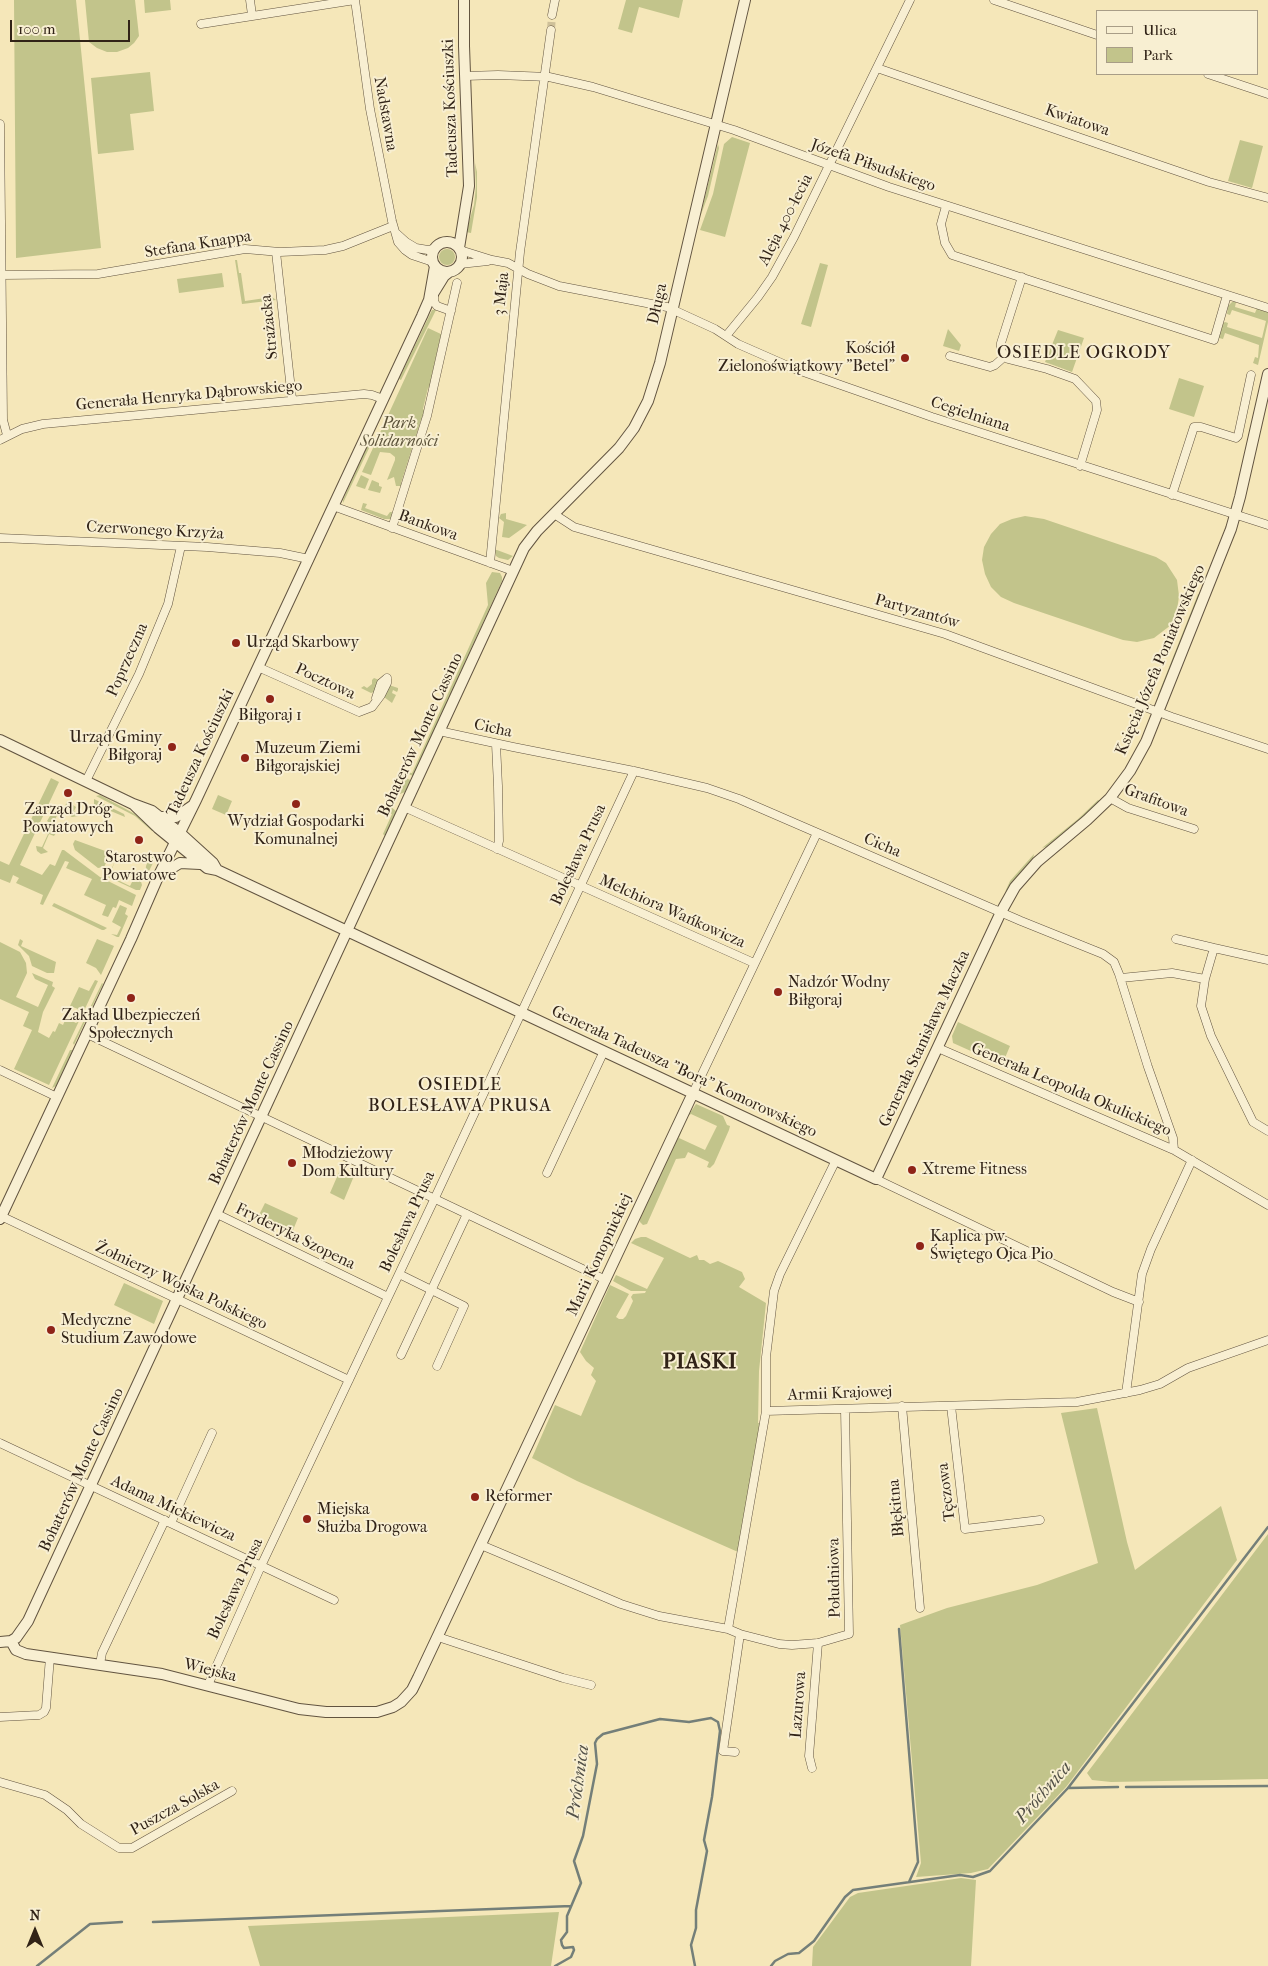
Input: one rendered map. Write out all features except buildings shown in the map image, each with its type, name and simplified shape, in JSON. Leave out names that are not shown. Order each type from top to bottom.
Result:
[{"type":"street","points":[[250,0],[252,15]]},
{"type":"street","points":[[201,24],[355,0]]},
{"type":"street","name":"Nadstawna","points":[[355,0],[370,109],[398,242],[412,255],[434,264]]},
{"type":"street","name":"Tadeusza Kościuszki","points":[[459,249],[469,186],[464,0]]},
{"type":"street","points":[[552,15],[555,0]]},
{"type":"street","name":"Długa","points":[[513,571],[528,542],[620,448],[638,421],[653,387],[745,0]]},
{"type":"street","name":"Aleja 400-lecia","points":[[726,336],[772,277],[829,166],[910,0]]},
{"type":"street","points":[[994,0],[1096,35]]},
{"type":"street","name":"3 Maja","points":[[490,563],[518,268],[550,30]]},
{"type":"street","name":"Kwiatowa","points":[[877,68],[1209,182],[1268,198]]},
{"type":"street","points":[[1211,75],[1268,94]]},
{"type":"street","name":"Józefa Piłsudskiego","points":[[465,76],[543,76],[568,80],[715,124],[946,206],[1268,308]]},
{"type":"street","points":[[0,124],[4,438]]},
{"type":"street","points":[[946,206],[941,224],[945,243],[950,254],[1214,340],[1227,295]]},
{"type":"street","name":"Tadeusza Kościuszki","points":[[446,242],[454,233],[465,214]]},
{"type":"street","points":[[394,228],[406,242],[416,248],[434,249]]},
{"type":"street","name":"Stefana Knappa","points":[[2,275],[98,274],[238,250],[259,249],[276,252],[331,249],[394,228]]},
{"type":"street","points":[[446,242],[454,244],[459,249],[462,257],[460,264],[449,272],[441,271],[434,264],[432,253],[438,244],[446,242]]},
{"type":"street","name":"Cegielniana","points":[[459,249],[492,260],[508,263],[528,274],[559,286],[672,309],[738,344],[795,369],[919,413],[1268,525]]},
{"type":"street","name":"Strażacka","points":[[276,252],[292,400]]},
{"type":"street","points":[[460,264],[492,260]]},
{"type":"street","name":"Tadeusza Kościuszki","points":[[431,297],[434,264]]},
{"type":"street","name":"Tadeusza Kościuszki","points":[[1,1218],[158,877],[431,297],[444,276],[449,272]]},
{"type":"street","points":[[1022,277],[1001,343],[1001,351],[1004,357],[1075,379],[1096,401],[1097,410],[1080,466]]},
{"type":"street","points":[[392,528],[427,416],[457,283]]},
{"type":"street","points":[[431,297],[437,306],[451,311]]},
{"type":"street","points":[[950,356],[990,366],[995,365],[1004,357]]},
{"type":"street","name":"Księcia Józefa Poniatowskiego","points":[[1001,912],[1015,887],[1030,868],[1082,825],[1110,798],[1135,762],[1158,712],[1235,515],[1268,374]]},
{"type":"street","points":[[1172,495],[1194,427],[1201,427],[1236,438],[1238,436],[1251,375]]},
{"type":"street","name":"Generała Henryka Dąbrowskiego","points":[[4,438],[22,429],[43,424],[364,394],[372,394],[383,399]]},
{"type":"street","name":"Bankowa","points":[[333,506],[513,571]]},
{"type":"street","name":"Partyzantów","points":[[554,514],[574,527],[946,634],[1158,712],[1268,749]]},
{"type":"street","name":"Czerwonego Krzyża","points":[[0,538],[181,546],[280,553],[308,559]]},
{"type":"street","name":"Poprzeczna","points":[[86,782],[139,674],[168,604],[181,546]]},
{"type":"street","name":"Bohaterów Monte Cassino","points":[[5,1641],[19,1636],[26,1625],[178,1300],[513,571]]},
{"type":"street","name":"Pocztowa","points":[[258,667],[355,711],[369,710],[376,700]]},
{"type":"street","name":"Cicha","points":[[440,731],[496,744],[634,770],[708,788],[1103,954],[1114,962],[1121,978],[1148,1068],[1173,1138],[1174,1150]]},
{"type":"street","points":[[0,740],[133,804],[145,807],[160,816],[177,838]]},
{"type":"street","points":[[496,744],[499,841],[497,849]]},
{"type":"street","name":"Bolesława Prusa","points":[[208,1685],[261,1566],[435,1199],[634,770]]},
{"type":"street","name":"Grafitowa","points":[[1110,798],[1120,805],[1136,811],[1194,829]]},
{"type":"street","points":[[133,804],[177,838]]},
{"type":"street","points":[[160,816],[176,817],[194,804]]},
{"type":"street","name":"Melchiora Wańkowicza","points":[[404,808],[754,963]]},
{"type":"street","name":"Marii Konopnickiej","points":[[412,1690],[817,833]]},
{"type":"street","name":"Generała Tadeusza \"Bora\" Komorowskiego","points":[[177,838],[201,864],[210,869],[217,870],[348,931],[1113,1292],[1139,1302]]},
{"type":"street","name":"Generała Tadeusza \"Bora\" Komorowskiego","points":[[177,838],[213,863],[217,870]]},
{"type":"street","points":[[158,877],[180,863],[201,864]]},
{"type":"street","name":"Generała Stanisława Maczka","points":[[876,1179],[1001,912]]},
{"type":"street","points":[[1176,939],[1268,960]]},
{"type":"street","points":[[1214,948],[1201,1006],[1212,1036],[1253,1122],[1268,1131]]},
{"type":"street","points":[[1121,978],[1172,973],[1206,979]]},
{"type":"street","points":[[87,1034],[606,1280]]},
{"type":"street","name":"Generała Leopolda Okulickiego","points":[[938,1048],[1174,1150],[1268,1205]]},
{"type":"street","points":[[547,1173],[604,1051]]},
{"type":"street","points":[[0,1070],[57,1097]]},
{"type":"street","points":[[766,1411],[766,1357],[774,1291],[780,1274],[836,1160]]},
{"type":"street","points":[[1126,1392],[1142,1274],[1192,1160]]},
{"type":"street","name":"Fryderyka Szopena","points":[[217,1214],[388,1297]]},
{"type":"street","points":[[401,1355],[467,1214]]},
{"type":"street","name":"Żołnierzy Wojska Polskiego","points":[[1,1218],[349,1380]]},
{"type":"street","points":[[405,1262],[412,1281]]},
{"type":"street","points":[[399,1274],[464,1306],[437,1366]]},
{"type":"street","name":"Armii Krajowej","points":[[728,1629],[766,1411],[1066,1403],[1160,1384],[1188,1368],[1268,1340]]},
{"type":"street","name":"Błękitna","points":[[902,1406],[920,1608]]},
{"type":"street","name":"Tęczowa","points":[[951,1406],[965,1529],[1040,1520]]},
{"type":"street","name":"Południowa","points":[[740,1634],[786,1645],[818,1643],[849,1634],[846,1409]]},
{"type":"street","points":[[100,1664],[102,1653],[212,1433]]},
{"type":"street","name":"Adama Mickiewicza","points":[[0,1442],[334,1600]]},
{"type":"street","points":[[481,1545],[621,1604],[659,1616],[728,1629],[740,1634],[723,1751],[735,1752]]},
{"type":"street","points":[[438,1637],[563,1678],[591,1685]]},
{"type":"street","name":"Wiejska","points":[[5,1641],[20,1652],[162,1674],[290,1707],[326,1712],[382,1711],[401,1702],[412,1690]]},
{"type":"street","name":"Lazurowa","points":[[812,1768],[809,1756],[818,1643]]},
{"type":"street","points":[[0,1717],[44,1712],[46,1708],[50,1657]]},
{"type":"street","name":"Puszcza Solska","points":[[0,1782],[45,1795],[67,1810],[81,1824],[120,1848],[132,1848],[232,1791]]},
{"type":"green space","points":[[14,0],[76,0],[101,248],[16,258]]},
{"type":"green space","points":[[85,0],[135,0],[139,36],[134,43],[128,48],[117,52],[107,52],[89,42]]},
{"type":"green space","points":[[144,0],[170,0],[171,10],[145,13]]},
{"type":"green space","points":[[626,0],[683,0],[679,18],[639,7],[632,33],[618,29]]},
{"type":"green space","points":[[150,72],[154,111],[130,114],[134,150],[98,154],[91,78]]},
{"type":"green space","points":[[732,137],[750,143],[725,237],[700,230],[713,194],[724,144]]},
{"type":"green space","points":[[1240,140],[1263,146],[1252,188],[1228,181]]},
{"type":"green space","points":[[718,144],[719,148],[708,196],[700,217]]},
{"type":"green space","points":[[475,163],[477,197],[471,233],[466,232],[474,205],[476,186]]},
{"type":"green space","points":[[444,249],[450,249],[455,254],[453,263],[444,265],[439,260],[439,254]]},
{"type":"green space","points":[[235,260],[237,260],[239,273],[241,273],[245,301],[272,297],[276,300],[242,304]]},
{"type":"green space","points":[[820,263],[828,265],[811,327],[801,324]]},
{"type":"green space","points":[[222,273],[224,287],[179,293],[177,279]]},
{"type":"green space","points":[[1232,302],[1236,302],[1235,307],[1255,313],[1257,308],[1268,312],[1268,322],[1258,365],[1253,363],[1255,357],[1258,358],[1259,345],[1225,333],[1223,339],[1219,338],[1222,324],[1225,322],[1228,323],[1227,327],[1262,338],[1266,321],[1232,310],[1230,315],[1227,314],[1228,306]]},
{"type":"green space","points":[[432,310],[436,310],[401,380],[399,379]]},
{"type":"green space","name":"Park Solidarności","points":[[428,328],[443,336],[440,339],[432,375],[434,378],[432,385],[428,388],[423,409],[426,412],[424,419],[421,420],[401,483],[403,486],[396,486],[394,477],[387,480],[395,460],[395,457],[390,453],[380,452],[371,475],[362,472]]},
{"type":"green space","points":[[948,329],[961,345],[959,351],[943,346]]},
{"type":"green space","points":[[1058,330],[1084,338],[1072,372],[1045,362]]},
{"type":"green space","points":[[1179,378],[1204,386],[1194,417],[1169,409]]},
{"type":"green space","points":[[368,444],[371,444],[343,503],[343,500]]},
{"type":"green space","points":[[361,475],[369,479],[365,489],[356,486]]},
{"type":"green space","points":[[372,480],[379,483],[379,486],[382,487],[380,493],[368,490]]},
{"type":"green space","points":[[363,503],[367,504],[365,508],[387,516],[392,512],[392,519],[384,519],[361,510]]},
{"type":"green space","points":[[506,513],[506,519],[527,525],[509,538],[502,537],[504,522],[499,518],[501,514]]},
{"type":"green space","points":[[1025,516],[1044,519],[1156,557],[1166,563],[1177,580],[1179,596],[1177,610],[1171,625],[1154,638],[1137,642],[1123,640],[1001,597],[991,587],[985,574],[982,560],[984,547],[991,534],[1000,524]]},
{"type":"green space","points":[[495,550],[513,556],[508,560],[499,558],[496,556]]},
{"type":"green space","points":[[492,572],[500,573],[502,581],[413,776],[404,772],[412,773],[488,605],[486,583]]},
{"type":"green space","points":[[1198,594],[1200,594],[1160,696],[1158,695]]},
{"type":"green space","points":[[374,678],[379,680],[374,692],[371,693],[361,688],[364,686],[367,688],[372,684]]},
{"type":"green space","points":[[389,685],[398,688],[397,692],[393,690],[392,693],[396,695],[392,703],[384,697]]},
{"type":"green space","points":[[402,777],[411,780],[405,792],[400,794],[396,790]]},
{"type":"green space","points":[[51,778],[59,782],[20,865],[42,875],[50,864],[55,866],[62,850],[64,850],[100,877],[136,895],[132,906],[119,900],[116,908],[113,907],[108,917],[102,915],[106,905],[84,895],[92,879],[66,868],[69,862],[65,861],[43,905],[40,904],[43,895],[16,883],[19,878],[13,875],[10,883],[0,879],[0,861],[9,865]]},
{"type":"green space","points":[[100,795],[135,814],[153,830],[135,816],[96,796]]},
{"type":"green space","points":[[218,795],[232,801],[226,815],[212,809]]},
{"type":"green space","points":[[94,799],[124,814],[125,817],[94,804]]},
{"type":"green space","points":[[1098,800],[1100,801],[1088,813],[1048,846],[1042,848],[1078,819]]},
{"type":"green space","points":[[67,801],[76,807],[74,811],[78,816],[72,817],[65,813],[64,809]]},
{"type":"green space","points":[[391,807],[396,813],[385,836],[383,834],[392,814],[386,812]]},
{"type":"green space","points":[[57,810],[58,813],[51,830],[56,833],[54,836],[49,834],[43,848],[48,852],[41,854],[37,851],[36,846],[42,847],[48,834],[43,831],[44,828],[50,829],[52,825],[47,821],[53,811]]},
{"type":"green space","points":[[75,840],[108,852],[109,857],[104,867],[98,868],[75,850],[73,844]]},
{"type":"green space","points":[[158,853],[145,879],[146,866],[149,859]]},
{"type":"green space","points":[[118,854],[109,876],[130,886],[136,874],[139,875],[142,885],[140,890],[136,890],[108,877]]},
{"type":"green space","points":[[1034,854],[1033,859],[1005,892],[1010,881]]},
{"type":"green space","points":[[54,903],[107,928],[102,930],[52,906]]},
{"type":"green space","points":[[120,905],[127,908],[125,914],[128,916],[119,937],[117,937],[111,934],[117,935],[121,927],[112,922]]},
{"type":"green space","points":[[20,939],[23,941],[21,946],[56,962],[54,973],[47,973],[32,966],[29,956],[18,945]]},
{"type":"green space","points":[[97,939],[114,946],[101,975],[96,968],[86,963]]},
{"type":"green space","points":[[0,942],[20,952],[26,963],[27,973],[16,997],[38,1007],[48,985],[35,979],[32,973],[53,982],[52,986],[55,988],[43,1012],[38,1032],[49,1038],[53,1031],[55,1032],[59,1023],[63,1025],[66,1018],[76,1023],[79,1021],[49,1085],[14,1069],[32,1030],[23,1026],[29,1012],[0,999]]},
{"type":"green space","points":[[95,980],[98,981],[82,1015],[77,1013],[78,1009],[70,1006],[79,987],[89,991]]},
{"type":"green space","points":[[103,984],[74,1045],[73,1043]]},
{"type":"green space","points":[[958,1022],[1010,1046],[1002,1065],[953,1043],[952,1036]]},
{"type":"green space","points":[[70,1050],[73,1050],[56,1086],[52,1088]]},
{"type":"green space","points":[[696,1104],[723,1116],[727,1125],[730,1126],[729,1130],[714,1164],[710,1168],[707,1167],[709,1162],[688,1152],[685,1158],[676,1159],[647,1224],[643,1225],[640,1222],[640,1218],[687,1117],[679,1138],[705,1150],[717,1126],[691,1114],[688,1116]]},
{"type":"green space","points":[[340,1170],[354,1176],[344,1200],[330,1193]]},
{"type":"green space","points":[[265,1203],[298,1218],[291,1235],[257,1219]]},
{"type":"green space","points":[[641,1237],[646,1237],[690,1258],[697,1255],[699,1260],[704,1260],[710,1264],[718,1261],[742,1272],[745,1279],[739,1287],[766,1303],[759,1371],[758,1423],[761,1423],[738,1552],[577,1481],[532,1458],[555,1405],[581,1416],[596,1381],[591,1375],[594,1368],[580,1352],[610,1285],[629,1294],[616,1317],[619,1319],[623,1319],[626,1316],[633,1301],[631,1297],[633,1294],[645,1293],[646,1291],[631,1291],[613,1281],[616,1275],[647,1289],[664,1258],[631,1243]]},
{"type":"green space","points":[[124,1283],[163,1301],[154,1324],[114,1305]]},
{"type":"green space","points":[[1097,1408],[1135,1570],[1221,1506],[1237,1560],[1066,1787],[988,1869],[971,1873],[916,1877],[921,1863],[900,1625],[947,1608],[1037,1585],[1098,1563],[1061,1413]]},
{"type":"green space","points":[[1268,1534],[1268,1779],[1111,1782],[1092,1780],[1087,1773]]},
{"type":"green space","points":[[961,1878],[976,1880],[971,1966],[812,1966],[813,1947],[850,1897],[858,1893]]},
{"type":"green space","points":[[559,1912],[551,1966],[260,1966],[248,1926]]},
{"type":"waterway","name":"Próchnica","points":[[771,1966],[775,1961],[788,1954],[799,1953],[814,1941],[845,1897],[853,1890],[960,1875],[973,1877],[990,1871],[1068,1788],[1268,1527]]},
{"type":"waterway","points":[[899,1629],[918,1862],[909,1882]]},
{"type":"waterway","name":"Próchnica","points":[[555,1966],[571,1957],[574,1950],[573,1947],[564,1948],[561,1940],[567,1932],[567,1916],[581,1883],[574,1861],[583,1836],[597,1764],[595,1743],[597,1739],[603,1734],[660,1719],[689,1722],[711,1718],[718,1722],[720,1731],[712,1797],[704,1840],[707,1851],[696,1910],[696,1928],[691,1945],[695,1966]]},
{"type":"waterway","points":[[1126,1787],[1268,1786]]},
{"type":"waterway","points":[[1068,1788],[1118,1787]]},
{"type":"waterway","points":[[153,1922],[571,1906]]},
{"type":"waterway","points":[[37,1966],[90,1924],[122,1922]]},
{"type":"tunnel","points":[[551,30],[552,15]]},
{"type":"place","name":"Kościół Zielonoświątkowy \"Betel\"","points":[[905,358]]},
{"type":"place","name":"Urząd Skarbowy","points":[[236,643]]},
{"type":"place","name":"Biłgoraj 1","points":[[270,699]]},
{"type":"place","name":"Urząd Gminy Biłgoraj","points":[[172,747]]},
{"type":"place","name":"Muzeum Ziemi Biłgorajskiej","points":[[245,758]]},
{"type":"place","name":"Zarząd Dróg Powiatowych","points":[[68,793]]},
{"type":"place","name":"Wydział Gospodarki Komunalnej","points":[[296,804]]},
{"type":"place","name":"Starostwo Powiatowe","points":[[139,840]]},
{"type":"place","name":"Nadzór Wodny Biłgoraj","points":[[778,992]]},
{"type":"place","name":"Zakład Ubezpieczeń Społecznych","points":[[131,998]]},
{"type":"place","name":"Młodzieżowy Dom Kultury","points":[[292,1163]]},
{"type":"place","name":"Xtreme Fitness","points":[[912,1170]]},
{"type":"place","name":"Kaplica pw. Świętego Ojca Pio","points":[[920,1246]]},
{"type":"place","name":"Medyczne Studium Zawodowe","points":[[51,1330]]},
{"type":"place","name":"Reformer","points":[[475,1497]]},
{"type":"place","name":"Miejska Służba Drogowa","points":[[307,1519]]},
{"type":"district","name":"OSIEDLE OGRODY","points":[[1084,354]]},
{"type":"district","name":"OSIEDLE BOLESŁAWA PRUSA","points":[[460,1096]]},
{"type":"district","name":"PIASKI","points":[[700,1363]]}]
